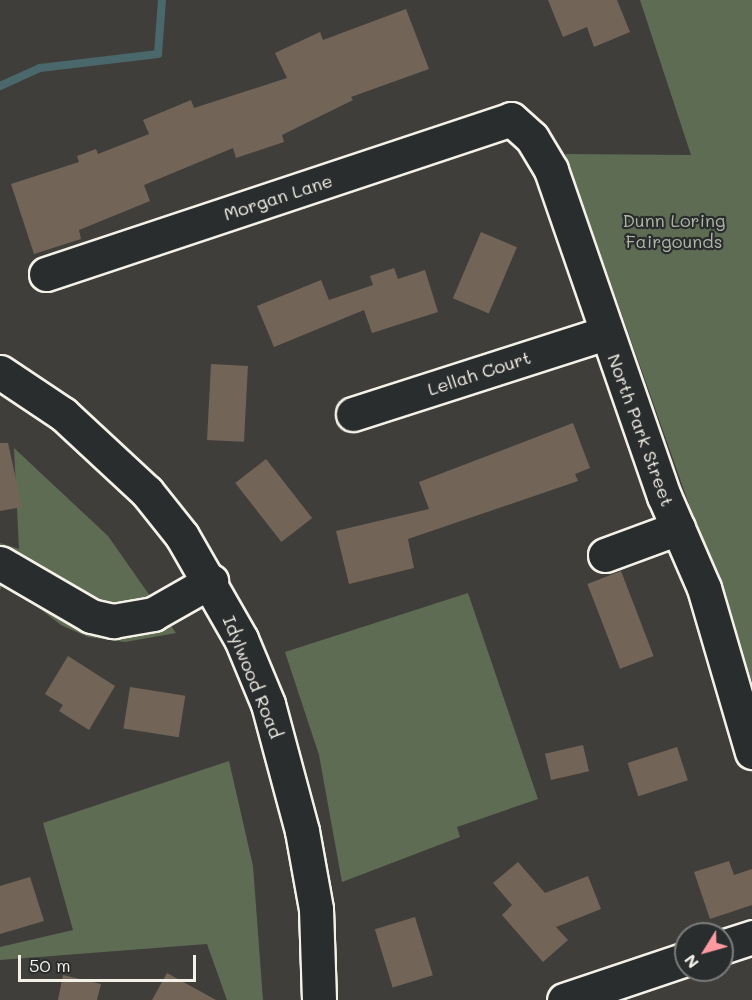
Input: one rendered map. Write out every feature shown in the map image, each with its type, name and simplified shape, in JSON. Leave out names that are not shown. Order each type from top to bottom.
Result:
[{"type":"street","name":"Morgan Lane","points":[[46,274],[511,120]]},
{"type":"street","name":"North Park Street","points":[[511,120],[532,138],[547,161],[605,333],[678,528],[704,588],[752,752]]},
{"type":"street","name":"Lellah Court","points":[[353,414],[605,333]]},
{"type":"street","name":"Idylwood Road","points":[[0,372],[63,414],[110,453],[182,536],[211,581],[268,705],[290,780],[316,909],[319,1000]]},
{"type":"street","points":[[605,555],[678,528]]},
{"type":"street","points":[[0,563],[92,616],[112,621],[153,614],[211,581]]},
{"type":"street","points":[[734,943],[752,937]]},
{"type":"street","points":[[564,1000],[674,963]]},
{"type":"green space","name":"Dunn Loring Fairgounds","points":[[640,0],[752,0],[752,682],[565,154],[691,155]]},
{"type":"green space","points":[[14,448],[108,536],[176,633],[125,642],[88,637],[61,625],[4,581],[0,590],[0,543],[19,549]]},
{"type":"green space","points":[[468,593],[538,799],[457,827],[460,837],[342,882],[319,755],[285,652]]},
{"type":"green space","points":[[229,761],[253,866],[263,1000],[227,1000],[207,944],[0,960],[0,947],[73,930],[43,823]]},
{"type":"building","points":[[548,0],[617,0],[630,32],[594,47],[587,27],[563,37]]},
{"type":"building","points":[[406,9],[429,69],[351,97],[353,100],[282,135],[284,142],[236,158],[233,148],[144,185],[150,201],[79,230],[81,239],[34,254],[11,184],[79,162],[77,156],[96,149],[98,154],[149,134],[143,120],[191,100],[194,108],[287,78],[275,53],[320,32],[323,40]]},
{"type":"building","points":[[481,232],[517,247],[489,314],[453,298]]},
{"type":"building","points":[[394,268],[398,279],[425,270],[438,312],[372,333],[364,310],[274,347],[257,306],[321,280],[329,300],[373,285],[370,276]]},
{"type":"building","points":[[211,364],[248,366],[244,442],[207,440]]},
{"type":"building","points":[[573,423],[590,468],[575,474],[578,481],[408,539],[414,568],[349,584],[336,531],[429,509],[419,482]]},
{"type":"building","points":[[0,443],[8,443],[22,507],[0,511]]},
{"type":"building","points":[[266,459],[312,518],[281,542],[235,483]]},
{"type":"building","points":[[621,571],[654,656],[620,669],[587,584]]},
{"type":"building","points":[[68,656],[115,686],[89,730],[59,711],[63,705],[45,694]]},
{"type":"building","points":[[130,687],[185,696],[179,737],[123,728]]},
{"type":"building","points":[[583,745],[589,771],[551,780],[545,754]]},
{"type":"building","points":[[677,747],[688,780],[638,796],[628,763]]},
{"type":"building","points":[[729,861],[734,875],[752,869],[752,905],[710,919],[694,872]]},
{"type":"building","points":[[518,862],[545,893],[588,876],[601,909],[556,927],[568,940],[543,962],[502,915],[512,905],[493,883]]},
{"type":"building","points":[[30,877],[44,921],[0,934],[0,886]]},
{"type":"building","points":[[415,917],[433,975],[393,988],[375,929]]},
{"type":"building","points":[[167,973],[216,1000],[152,1000]]},
{"type":"building","points":[[63,975],[101,984],[97,1000],[58,1000]]},
{"type":"waterway","points":[[0,86],[40,68],[158,54],[162,0]]}]
